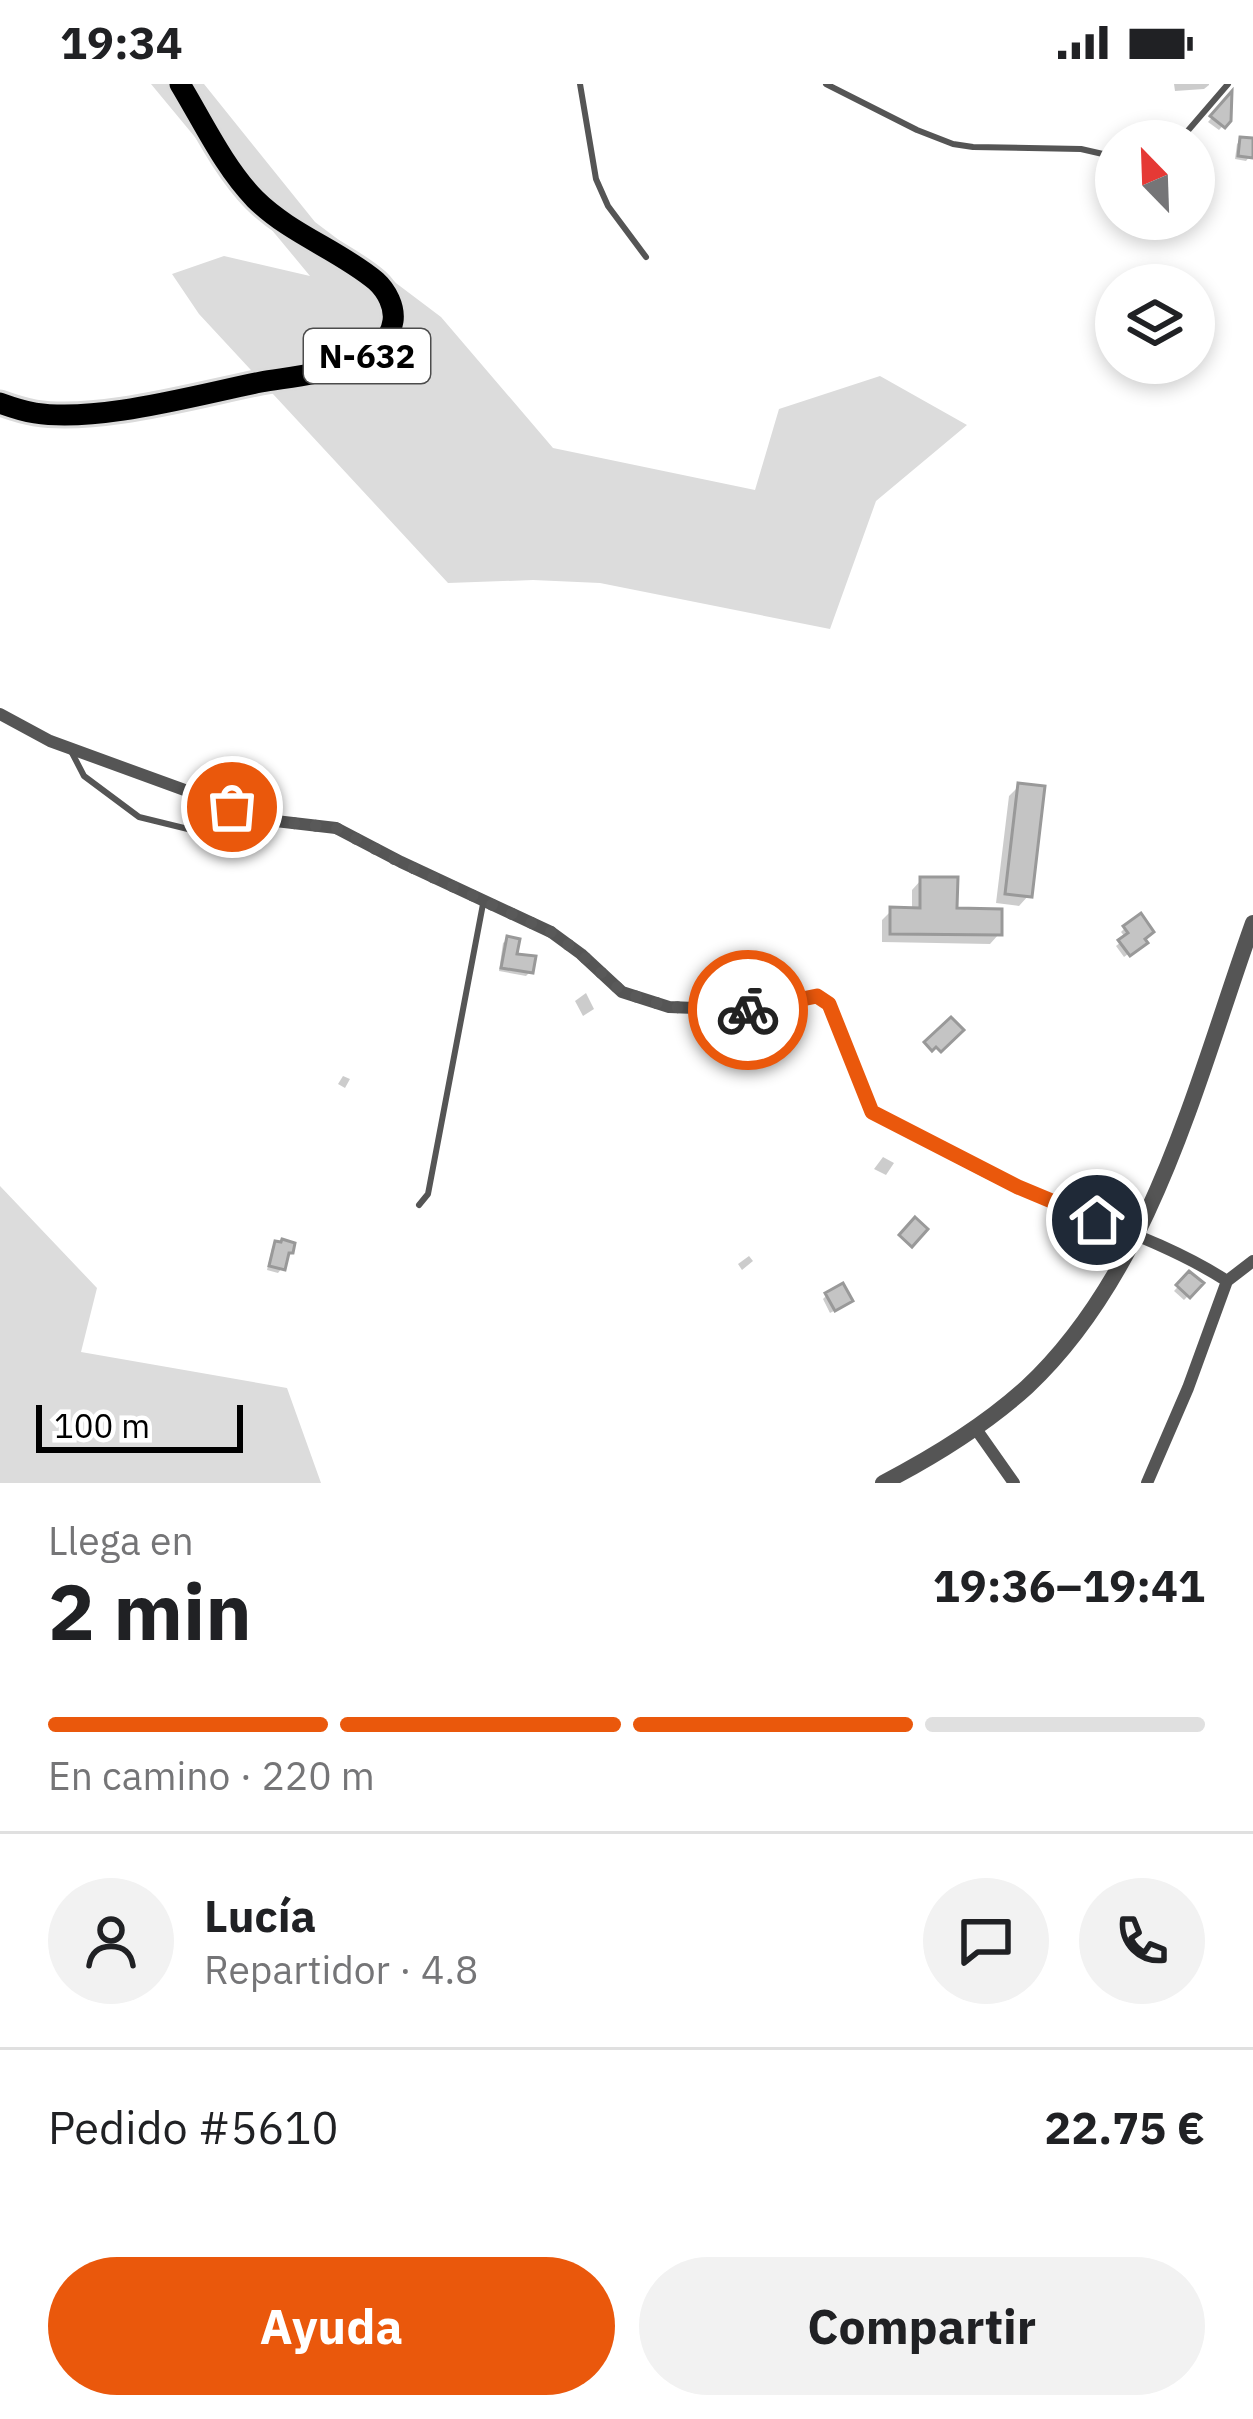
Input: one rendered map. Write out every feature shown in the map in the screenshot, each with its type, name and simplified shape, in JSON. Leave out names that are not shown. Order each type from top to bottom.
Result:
[{"type":"highway","name":"N-632","points":[[0,403],[34,413],[110,412],[336,368],[378,351],[390,331],[394,318],[389,298],[377,283],[254,198],[180,84]]},
{"type":"street","points":[[0,714],[50,741],[267,820],[336,828],[551,932],[622,992],[669,1007],[747,1010],[817,996],[829,1004],[872,1112],[1018,1187],[1227,1281]]},
{"type":"street","points":[[884,1483],[976,1429],[1028,1385],[1100,1300],[1137,1237],[1174,1148],[1253,923]]},
{"type":"street","points":[[1147,1483],[1227,1281],[1253,1261]]},
{"type":"street","points":[[976,1429],[1014,1483]]},
{"type":"lane","points":[[580,84],[596,179],[608,206],[646,257]]},
{"type":"lane","points":[[826,84],[953,144],[1095,152]]},
{"type":"lane","points":[[1197,120],[1228,84]]},
{"type":"lane","points":[[68,746],[85,776],[139,818],[191,830],[214,824],[232,807]]},
{"type":"lane","points":[[419,1205],[428,1194],[484,901]]},
{"type":"shaded area","points":[[151,84],[204,84],[315,222],[441,317],[553,448],[755,490],[779,409],[880,376],[967,425],[876,501],[830,629],[600,583],[448,583],[199,314],[172,274],[224,256],[310,276]]},
{"type":"shaded area","points":[[0,1186],[97,1288],[81,1352],[287,1388],[321,1483],[0,1483]]},
{"type":"building","points":[[1232,91],[1231,121],[1225,128],[1210,116]]},
{"type":"building","points":[[1240,137],[1253,138],[1253,158],[1238,156]]},
{"type":"building","points":[[1018,783],[1045,786],[1032,897],[1005,894]]},
{"type":"building","points":[[920,877],[958,877],[957,908],[1002,909],[1002,935],[890,934],[890,907],[920,908]]},
{"type":"building","points":[[1141,913],[1154,932],[1130,956],[1118,940],[1128,933],[1123,926]]},
{"type":"building","points":[[507,936],[520,939],[517,954],[536,956],[533,973],[501,968]]},
{"type":"building","points":[[951,1017],[964,1030],[941,1052],[936,1047],[932,1051],[924,1042]]},
{"type":"building","points":[[915,1217],[928,1229],[912,1247],[899,1235]]},
{"type":"building","points":[[275,1241],[295,1243],[285,1270],[269,1266]]},
{"type":"building","points":[[1189,1271],[1204,1283],[1190,1298],[1176,1285]]},
{"type":"building","points":[[843,1283],[853,1301],[835,1311],[825,1293]]},
{"type":"way so far","points":[[232,807],[267,820],[336,828],[551,932],[622,992],[669,1007],[748,1010]]},
{"type":"route","points":[[748,1010],[817,996],[829,1004],[872,1112],[1018,1187],[1097,1220]]}]
